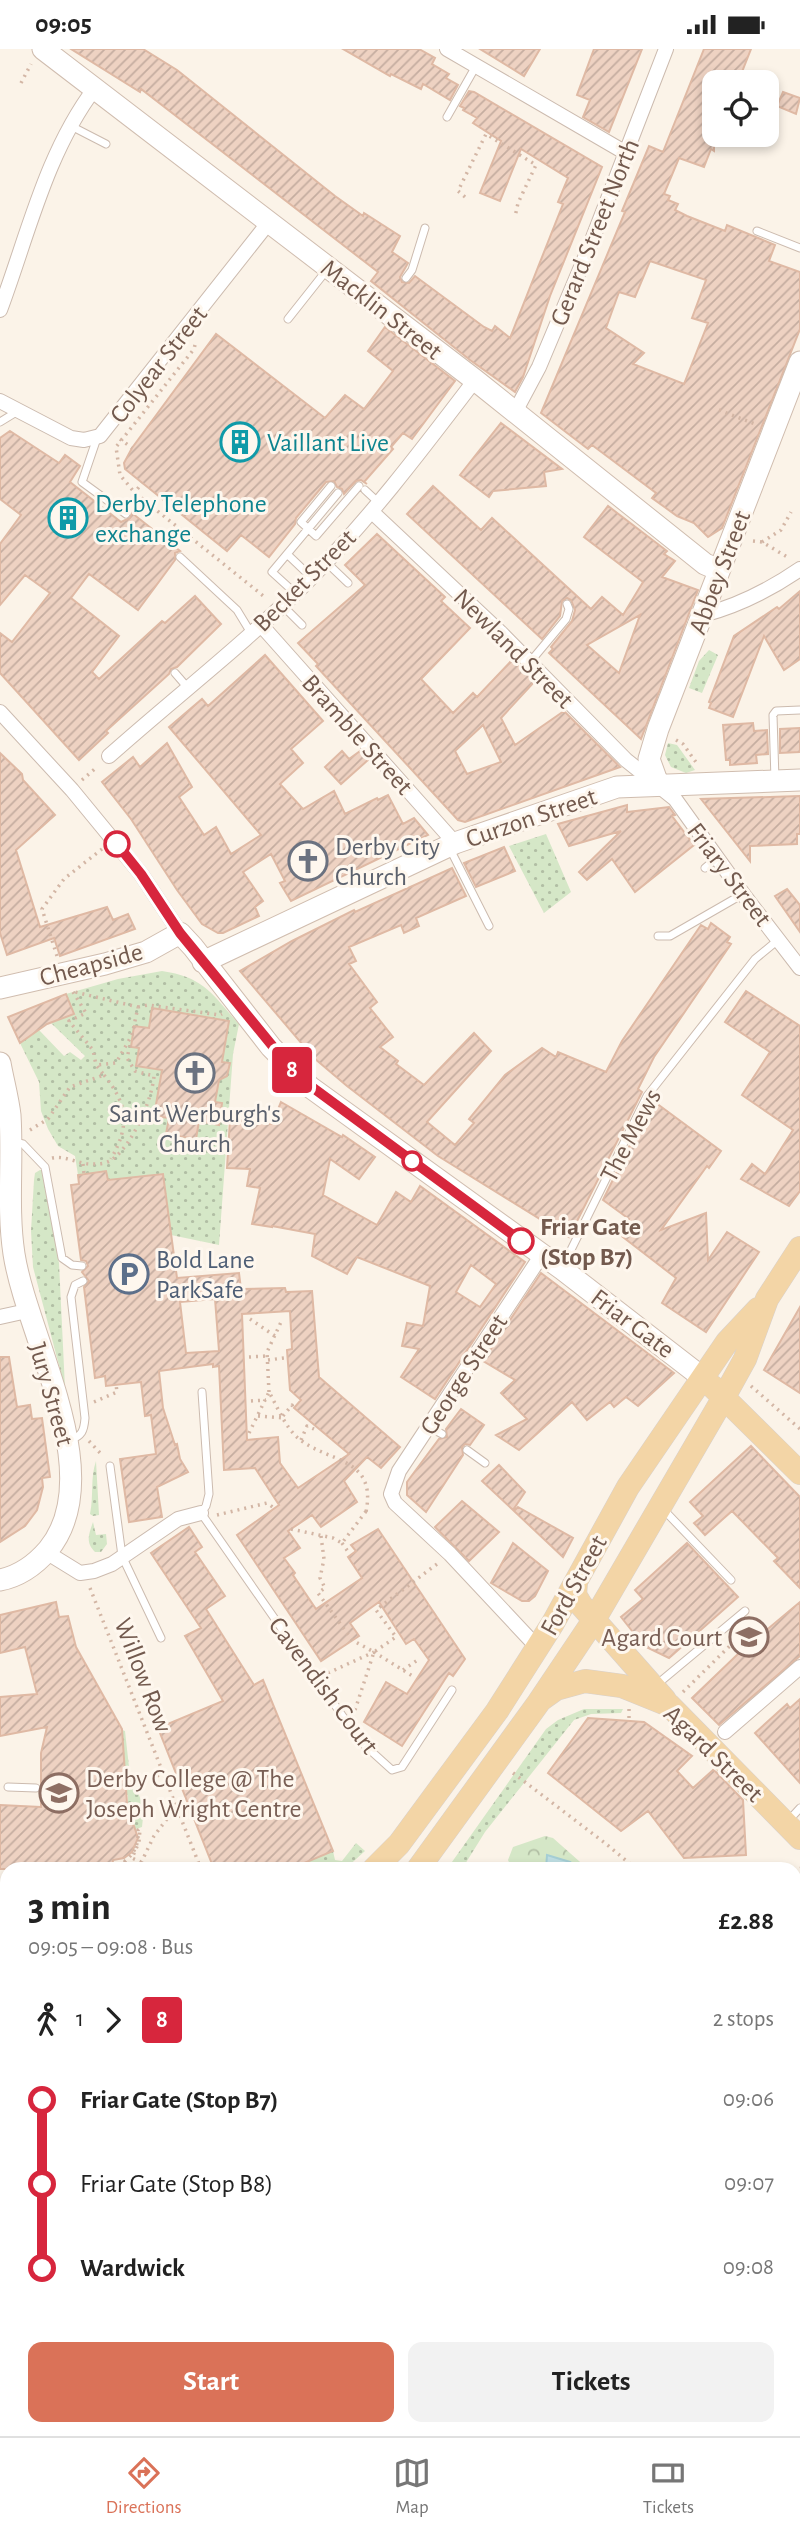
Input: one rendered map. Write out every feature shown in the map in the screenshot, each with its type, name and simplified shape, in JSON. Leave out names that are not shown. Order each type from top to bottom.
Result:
[{"type":"main road","points":[[767,1299],[800,1248]]},
{"type":"main road","name":"Ford Street","points":[[423,1862],[594,1621],[737,1373],[767,1299]]},
{"type":"main road","name":"Ford Street","points":[[381,1862],[413,1827],[497,1711],[538,1648],[628,1487],[727,1342],[767,1299]]},
{"type":"main road","name":"Friar Gate","points":[[704,1378],[800,1473]]},
{"type":"main road","points":[[576,1582],[575,1595],[594,1621],[669,1705]]},
{"type":"main road","name":"Agard Street","points":[[539,1702],[556,1689],[585,1681],[611,1683],[634,1689],[669,1705],[718,1739],[795,1823]]},
{"type":"street","name":"Macklin Street","points":[[43,49],[475,380],[596,481],[705,564],[719,570]]},
{"type":"street","points":[[447,49],[626,153]]},
{"type":"street","name":"Gerard Street North","points":[[515,412],[539,367],[666,49]]},
{"type":"street","points":[[0,310],[5,280],[45,180],[71,126],[95,88]]},
{"type":"street","name":"Colyear Street","points":[[0,401],[71,438],[84,440],[97,437],[107,430],[269,222]]},
{"type":"street","name":"Abbey Street","points":[[657,784],[649,759],[658,729],[800,362]]},
{"type":"street","name":"Becket Street","points":[[109,756],[256,629],[311,577],[376,507],[475,380]]},
{"type":"street","name":"Newland Street","points":[[376,507],[626,760],[657,784]]},
{"type":"street","points":[[703,615],[783,581],[798,566]]},
{"type":"street","name":"Bramble Street","points":[[256,629],[452,845]]},
{"type":"street","points":[[0,712],[113,839],[141,874],[180,933]]},
{"type":"street","name":"Curzon Street","points":[[204,962],[452,845],[617,787],[800,779]]},
{"type":"street","name":"Friary Street","points":[[657,784],[675,799],[800,968]]},
{"type":"street","name":"Friar Gate","points":[[180,933],[271,1047],[310,1087],[562,1269],[704,1378]]},
{"type":"street","name":"Cheapside","points":[[0,988],[146,952],[180,933]]},
{"type":"street","name":"Jury Street","points":[[0,1063],[10,1112],[13,1248],[27,1311],[68,1441],[70,1484],[66,1518],[56,1540],[30,1568],[5,1579]]},
{"type":"street","name":"George Street","points":[[391,1494],[400,1471],[428,1426],[541,1256]]},
{"type":"street","points":[[0,1317],[27,1311]]},
{"type":"street","points":[[391,1494],[395,1503],[450,1555],[538,1648]]},
{"type":"street","points":[[46,1552],[74,1570],[85,1573],[102,1568],[178,1519],[203,1515]]},
{"type":"street","points":[[718,1739],[800,1667]]},
{"type":"lane","points":[[447,117],[476,66]]},
{"type":"lane","points":[[71,126],[106,144]]},
{"type":"lane","points":[[406,278],[412,270],[425,228]]},
{"type":"lane","points":[[757,231],[800,248]]},
{"type":"lane","points":[[288,319],[329,268]]},
{"type":"lane","points":[[0,422],[18,411]]},
{"type":"lane","points":[[97,437],[82,482],[126,514]]},
{"type":"lane","points":[[331,485],[301,522],[316,536],[362,488],[376,507]]},
{"type":"lane","points":[[295,593],[272,572],[338,493]]},
{"type":"lane","points":[[287,554],[311,577]]},
{"type":"lane","points":[[180,557],[256,629]]},
{"type":"lane","points":[[325,562],[348,583]]},
{"type":"lane","points":[[530,662],[566,619],[568,604]]},
{"type":"lane","points":[[280,607],[302,625]]},
{"type":"lane","points":[[174,673],[188,688]]},
{"type":"lane","points":[[775,781],[773,715],[776,711],[800,710]]},
{"type":"lane","points":[[452,845],[489,926]]},
{"type":"lane","points":[[705,868],[718,858]]},
{"type":"lane","points":[[658,936],[670,936],[743,894]]},
{"type":"lane","name":"The Mews","points":[[562,1269],[647,1096],[755,959],[779,939]]},
{"type":"lane","points":[[10,1142],[23,1144],[45,1167],[62,1258],[72,1265],[82,1266]]},
{"type":"lane","points":[[68,1441],[79,1437],[84,1430],[85,1418],[71,1297],[75,1285],[83,1281]]},
{"type":"lane","points":[[202,1392],[209,1495],[203,1515]]},
{"type":"lane","points":[[428,1426],[442,1434]]},
{"type":"lane","points":[[467,1450],[485,1463]]},
{"type":"lane","points":[[110,1466],[122,1556],[161,1638]]},
{"type":"lane","points":[[662,1507],[731,1580]]},
{"type":"lane","name":"Cavendish Court","points":[[203,1515],[349,1727],[360,1741],[392,1770],[402,1767],[452,1690]]},
{"type":"lane","points":[[654,1686],[744,1611]]},
{"type":"lane","points":[[8,1787],[36,1788]]},
{"type":"path","points":[[465,197],[458,191],[486,134],[536,166],[518,203],[515,217]]},
{"type":"path","points":[[719,410],[773,432]]},
{"type":"path","points":[[132,448],[121,440],[116,447],[120,475],[135,493],[280,607]]},
{"type":"path","points":[[125,504],[142,483]]},
{"type":"path","points":[[762,542],[781,530],[791,512]]},
{"type":"path","points":[[731,539],[762,542],[798,566]]},
{"type":"path","points":[[658,729],[683,744],[711,784]]},
{"type":"path","points":[[72,790],[109,756]]},
{"type":"path","points":[[110,1161],[121,1141],[124,1108],[118,1092],[96,1065],[93,1050],[69,1021],[86,1013],[63,972],[41,909],[64,879],[113,839]]},
{"type":"path","points":[[74,992],[138,1007],[148,1005],[220,1015],[235,1002]]},
{"type":"path","points":[[40,1161],[61,1156],[83,1164],[103,1164],[115,1158],[131,1137],[152,1093],[153,1076],[135,1071],[127,1058],[138,1007]]},
{"type":"path","points":[[96,1065],[116,1063],[132,1035]]},
{"type":"path","points":[[10,1142],[48,1119],[70,1087],[104,1075]]},
{"type":"path","points":[[83,1164],[84,1174]]},
{"type":"path","points":[[250,1319],[275,1336]]},
{"type":"path","points":[[249,1433],[269,1392],[268,1358],[282,1320]]},
{"type":"path","points":[[249,1357],[284,1358]]},
{"type":"path","points":[[737,1373],[800,1429]]},
{"type":"path","points":[[269,1392],[290,1430],[301,1440],[335,1456],[363,1478],[368,1495],[366,1512]]},
{"type":"path","points":[[251,1401],[266,1399]]},
{"type":"path","points":[[283,1417],[292,1405],[294,1410]]},
{"type":"path","points":[[258,1416],[283,1417]]},
{"type":"path","points":[[301,1440],[307,1426],[314,1429]]},
{"type":"path","points":[[342,1543],[366,1512],[372,1497],[391,1494]]},
{"type":"path","points":[[203,1515],[267,1503],[274,1509]]},
{"type":"path","points":[[291,1529],[333,1538],[342,1543],[349,1553]]},
{"type":"path","points":[[321,1536],[324,1559],[320,1578],[325,1588],[318,1593],[352,1640],[414,1677]]},
{"type":"path","points":[[315,1679],[374,1652],[396,1637],[376,1610],[450,1555]]},
{"type":"path","name":"Willow Row","points":[[85,1573],[198,1862]]},
{"type":"path","points":[[669,1705],[755,1621]]},
{"type":"path","points":[[349,1727],[374,1652]]},
{"type":"path","points":[[403,1670],[419,1659]]},
{"type":"path","points":[[629,1707],[629,1721]]},
{"type":"path","points":[[509,1769],[628,1862]]},
{"type":"path","points":[[109,1785],[162,1775]]},
{"type":"path","points":[[125,1862],[133,1853],[138,1830],[140,1829],[141,1838],[132,1858],[141,1862],[176,1807]]},
{"type":"path","points":[[142,1844],[149,1846]]},
{"type":"green space","points":[[709,650],[718,655],[702,693],[689,688],[699,661]]},
{"type":"green space","points":[[668,743],[677,745],[695,770],[686,773],[671,767],[665,755]]},
{"type":"green space","points":[[546,834],[571,892],[544,913],[509,846]]},
{"type":"green space","points":[[162,971],[198,982],[239,1024],[233,1054],[219,1245],[171,1235],[163,1174],[108,1180],[106,1172],[78,1175],[75,1156],[58,1146],[48,1129],[41,1111],[39,1082],[20,1043],[39,1030],[64,1056],[70,1052],[81,1060],[85,1056],[51,1023],[74,1014],[66,994],[118,979]]},
{"type":"green space","points":[[43,1170],[59,1263],[65,1388],[33,1267],[31,1231],[34,1180],[35,1173]]},
{"type":"green space","points":[[96,1461],[99,1515],[93,1516],[90,1514]]},
{"type":"green space","points":[[93,1522],[96,1535],[106,1534],[107,1544],[101,1552],[95,1552],[89,1541]]},
{"type":"green space","points":[[584,1709],[623,1709],[621,1713],[591,1714],[574,1720],[485,1832],[466,1862],[452,1862],[546,1729],[558,1720]]},
{"type":"green space","points":[[122,1730],[125,1731],[132,1780],[124,1781]]},
{"type":"green space","points":[[135,1785],[144,1808],[142,1827],[136,1829],[128,1819],[128,1795],[109,1796],[109,1789]]},
{"type":"green space","points":[[545,1836],[553,1838],[580,1862],[566,1862],[547,1856],[547,1862],[509,1862],[513,1847]]},
{"type":"green space","points":[[356,1843],[365,1851],[353,1862],[307,1862],[333,1851],[335,1860],[342,1861]]},
{"type":"water","points":[[547,1855],[570,1862],[546,1862]]},
{"type":"building","points":[[71,49],[143,49],[177,70],[335,196],[363,216],[364,213],[400,236],[392,252],[408,263],[400,277],[402,282],[409,283],[415,276],[484,327],[492,331],[495,326],[510,338],[563,204],[558,202],[568,178],[521,149],[500,201],[480,193],[501,141],[473,123],[477,118],[460,106],[469,91],[474,92],[602,167],[515,392],[470,360],[371,281],[378,272],[141,89],[140,92]]},
{"type":"building","points":[[343,49],[419,49],[435,58],[432,64],[449,74],[446,78],[458,85],[450,100],[423,84],[421,89],[391,74],[390,76]]},
{"type":"building","points":[[480,49],[540,49],[524,76]]},
{"type":"building","points":[[594,49],[642,49],[609,132],[583,117],[590,100],[577,95]]},
{"type":"building","points":[[704,49],[751,49],[743,70],[702,70],[702,147],[714,147],[714,151],[711,149],[704,167],[679,158],[664,194],[670,196],[668,200],[678,204],[675,210],[687,216],[725,231],[727,225],[775,245],[769,261],[800,272],[800,329],[722,528],[708,537],[694,523],[677,516],[652,498],[656,493],[592,445],[588,449],[541,413],[625,212],[622,211],[649,146],[663,152]],"holes":[[[650,261],[706,280],[692,318],[708,323],[684,384],[633,364],[644,353],[606,328],[619,292],[635,297]]]},
{"type":"building","points":[[783,92],[800,98],[796,114],[779,107]]},
{"type":"building","name":"Vaillant Live","points":[[385,327],[455,381],[412,439],[403,433],[391,447],[393,449],[364,482],[356,481],[344,494],[334,481],[326,482],[296,518],[295,524],[269,557],[241,535],[227,551],[125,469],[124,463],[132,448],[216,334],[325,418],[345,395],[364,409],[393,371],[368,351]]},
{"type":"building","points":[[501,423],[562,469],[544,472],[546,486],[493,491],[489,497],[460,475]]},
{"type":"building","points":[[10,431],[59,463],[65,455],[80,466],[70,482],[121,522],[130,518],[132,513],[180,551],[175,553],[175,560],[138,610],[89,574],[71,598],[119,636],[92,672],[99,679],[162,621],[165,623],[195,596],[221,624],[106,731],[108,733],[79,760],[0,673],[0,633],[12,642],[50,593],[25,575],[0,605],[0,544],[21,515],[0,499],[0,438]]},
{"type":"building","points":[[433,486],[481,530],[492,518],[591,609],[602,597],[623,615],[643,582],[584,537],[608,506],[667,551],[664,554],[675,561],[662,577],[698,590],[641,739],[549,653],[572,621],[575,610],[571,600],[567,598],[562,601],[560,616],[542,639],[407,514]],"holes":[[[640,615],[619,673],[587,645]]]},
{"type":"building","points":[[377,534],[445,597],[441,601],[470,628],[421,679],[453,713],[473,693],[477,697],[512,660],[535,681],[501,718],[515,745],[564,711],[620,767],[465,822],[458,820],[298,643],[365,585],[345,565]],"holes":[[[483,725],[501,762],[467,774],[455,751]]]},
{"type":"building","points":[[800,591],[800,659],[784,670],[764,636],[733,717],[709,708],[734,636],[777,607],[779,609]]},
{"type":"building","points":[[265,655],[323,721],[291,749],[303,763],[280,784],[303,809],[334,791],[345,814],[388,795],[403,824],[414,818],[428,835],[291,901],[280,883],[285,881],[271,854],[243,872],[263,901],[255,907],[259,916],[218,933],[202,924],[131,819],[102,782],[133,757],[140,767],[167,743],[192,787],[179,797],[204,835],[216,827],[231,854],[261,835],[169,727],[202,699],[208,706]]},
{"type":"building","points":[[753,723],[754,731],[767,730],[768,754],[756,755],[757,763],[730,765],[730,760],[726,760],[723,725]]},
{"type":"building","points":[[800,728],[800,752],[780,753],[780,729]]},
{"type":"building","points":[[342,751],[349,759],[360,751],[368,760],[341,784],[325,767]]},
{"type":"building","points":[[0,753],[22,774],[23,780],[55,815],[16,850],[40,927],[107,907],[113,920],[128,914],[135,929],[60,956],[54,938],[7,955],[0,933]]},
{"type":"building","points":[[800,796],[800,834],[797,834],[797,844],[750,846],[750,861],[701,799]]},
{"type":"building","points":[[627,805],[627,812],[669,807],[675,815],[672,816],[694,845],[635,892],[612,859],[587,880],[579,872],[621,831],[569,846],[558,824]]},
{"type":"building","points":[[504,847],[515,871],[476,887],[464,863]]},
{"type":"building","points":[[452,868],[466,896],[416,918],[419,926],[404,933],[401,925],[349,947],[356,961],[349,964],[377,1002],[370,1008],[393,1037],[380,1047],[398,1061],[396,1064],[424,1085],[474,1033],[491,1051],[427,1122],[455,1145],[474,1123],[469,1119],[505,1075],[542,1048],[556,1057],[558,1052],[606,1072],[622,1041],[701,925],[708,929],[711,923],[730,937],[727,942],[731,944],[654,1057],[638,1089],[642,1092],[569,1237],[438,1156],[347,1086],[314,1058],[240,971],[354,910],[355,912]]},
{"type":"building","points":[[787,889],[800,905],[800,932],[775,896]]},
{"type":"building","points":[[746,991],[800,1026],[800,1191],[789,1206],[741,1179],[752,1164],[765,1174],[793,1130],[742,1095],[770,1052],[725,1022]]},
{"type":"building","points":[[66,994],[74,1014],[47,1024],[20,1043],[8,1017]]},
{"type":"building","name":"Saint Werburgh's Church","points":[[152,1008],[229,1021],[222,1062],[230,1063],[227,1076],[219,1080],[215,1102],[222,1103],[219,1125],[199,1121],[196,1139],[166,1134],[169,1118],[154,1116],[162,1070],[136,1066],[139,1048],[131,1047],[134,1026],[149,1028]]},
{"type":"building","points":[[652,1100],[721,1151],[661,1230],[706,1213],[708,1260],[727,1232],[759,1252],[706,1332],[662,1303],[676,1278],[619,1234],[629,1219],[603,1200]]},
{"type":"building","points":[[281,1102],[342,1137],[343,1135],[375,1157],[359,1179],[330,1159],[323,1195],[377,1225],[396,1192],[411,1202],[420,1186],[525,1262],[435,1399],[401,1377],[419,1349],[402,1346],[407,1323],[423,1326],[430,1286],[357,1257],[347,1274],[312,1256],[315,1234],[252,1224],[260,1188],[247,1186],[250,1169],[227,1168],[230,1119],[272,1124]],"holes":[[[471,1265],[496,1284],[480,1307],[456,1292]]]},
{"type":"building","points":[[106,1171],[108,1180],[163,1174],[177,1278],[239,1273],[241,1289],[285,1288],[286,1292],[312,1291],[319,1377],[400,1447],[381,1468],[367,1457],[344,1481],[357,1502],[321,1527],[312,1515],[288,1531],[300,1548],[284,1558],[316,1609],[362,1578],[348,1557],[356,1551],[351,1545],[378,1529],[465,1659],[453,1676],[449,1673],[402,1746],[364,1722],[386,1682],[407,1694],[429,1660],[414,1639],[406,1644],[379,1602],[350,1623],[359,1636],[321,1661],[237,1535],[279,1505],[255,1468],[224,1470],[219,1366],[213,1367],[213,1364],[159,1371],[163,1408],[180,1459],[188,1472],[157,1487],[162,1517],[129,1522],[120,1459],[156,1454],[151,1415],[145,1416],[141,1382],[106,1386],[105,1376],[95,1378],[84,1287],[89,1281],[82,1272],[88,1266],[86,1261],[81,1260],[71,1185],[79,1184],[78,1175]],"holes":[[[215,1299],[219,1351],[186,1353],[180,1302]],[[290,1311],[292,1349],[287,1350],[290,1390],[301,1400],[294,1408],[349,1454],[298,1488],[280,1463],[278,1437],[247,1440],[242,1314]]]},
{"type":"building","points":[[541,1273],[674,1373],[638,1406],[626,1397],[614,1407],[610,1402],[587,1420],[572,1402],[519,1450],[496,1435],[527,1419],[501,1393],[515,1380],[483,1361]]},
{"type":"building","points":[[800,1307],[800,1393],[764,1370]]},
{"type":"building","points":[[0,1357],[9,1357],[17,1407],[30,1405],[32,1419],[42,1418],[50,1477],[42,1478],[43,1487],[37,1510],[25,1526],[0,1542]]},
{"type":"building","points":[[461,1409],[484,1425],[470,1445],[465,1444],[462,1447],[463,1455],[426,1512],[407,1495],[407,1482],[439,1439],[447,1437],[446,1429]]},
{"type":"building","points":[[751,1446],[800,1497],[800,1588],[774,1561],[778,1558],[732,1511],[705,1535],[694,1523],[703,1516],[690,1502]]},
{"type":"building","points":[[499,1465],[525,1492],[513,1510],[482,1481]]},
{"type":"building","points":[[462,1501],[499,1532],[469,1561],[435,1527]]},
{"type":"building","points":[[518,1507],[573,1538],[563,1557],[514,1511]]},
{"type":"building","points":[[189,1527],[202,1547],[195,1552],[225,1596],[206,1609],[254,1685],[263,1680],[333,1851],[307,1862],[211,1862],[158,1728],[223,1701],[185,1636],[201,1628],[151,1553]]},
{"type":"building","points":[[513,1543],[548,1571],[535,1596],[529,1601],[522,1601],[491,1583]]},
{"type":"building","points":[[687,1543],[738,1597],[669,1658],[644,1646],[621,1617],[643,1599],[635,1590]]},
{"type":"building","name":"Derby College @ The Joseph Wright Centre","points":[[56,1602],[59,1617],[68,1616],[76,1647],[122,1729],[128,1818],[138,1838],[132,1852],[124,1858],[113,1862],[0,1862],[0,1805],[41,1807],[41,1753],[47,1727],[0,1736],[0,1697],[37,1694],[25,1647],[0,1653],[0,1615]]},
{"type":"building","name":"Agard Court","points":[[800,1602],[800,1656],[719,1725],[692,1698],[739,1653]]},
{"type":"building","points":[[800,1699],[800,1783],[755,1733],[787,1704],[790,1708]]},
{"type":"building","points":[[588,1718],[644,1722],[692,1756],[677,1771],[693,1788],[713,1770],[716,1772],[743,1800],[746,1855],[684,1858],[648,1811],[621,1831],[548,1773]]},
{"type":"bus line","name":"8","points":[[117,844],[141,874],[180,933],[297,1076],[521,1241]]},
{"type":"place","name":"Vaillant Live","points":[[240,442]]},
{"type":"place","name":"Derby Telephone exchange","points":[[68,518]]},
{"type":"place","name":"Derby City Church","points":[[308,861]]},
{"type":"place","name":"Saint Werburgh's Church","points":[[195,1073]]},
{"type":"place","name":"Friar Gate (Stop B7)","points":[[521,1241]]},
{"type":"place","name":"Bold Lane ParkSafe","points":[[129,1274]]},
{"type":"place","name":"Agard Court","points":[[749,1637]]},
{"type":"place","name":"Derby College @ The Joseph Wright Centre","points":[[59,1793]]}]
